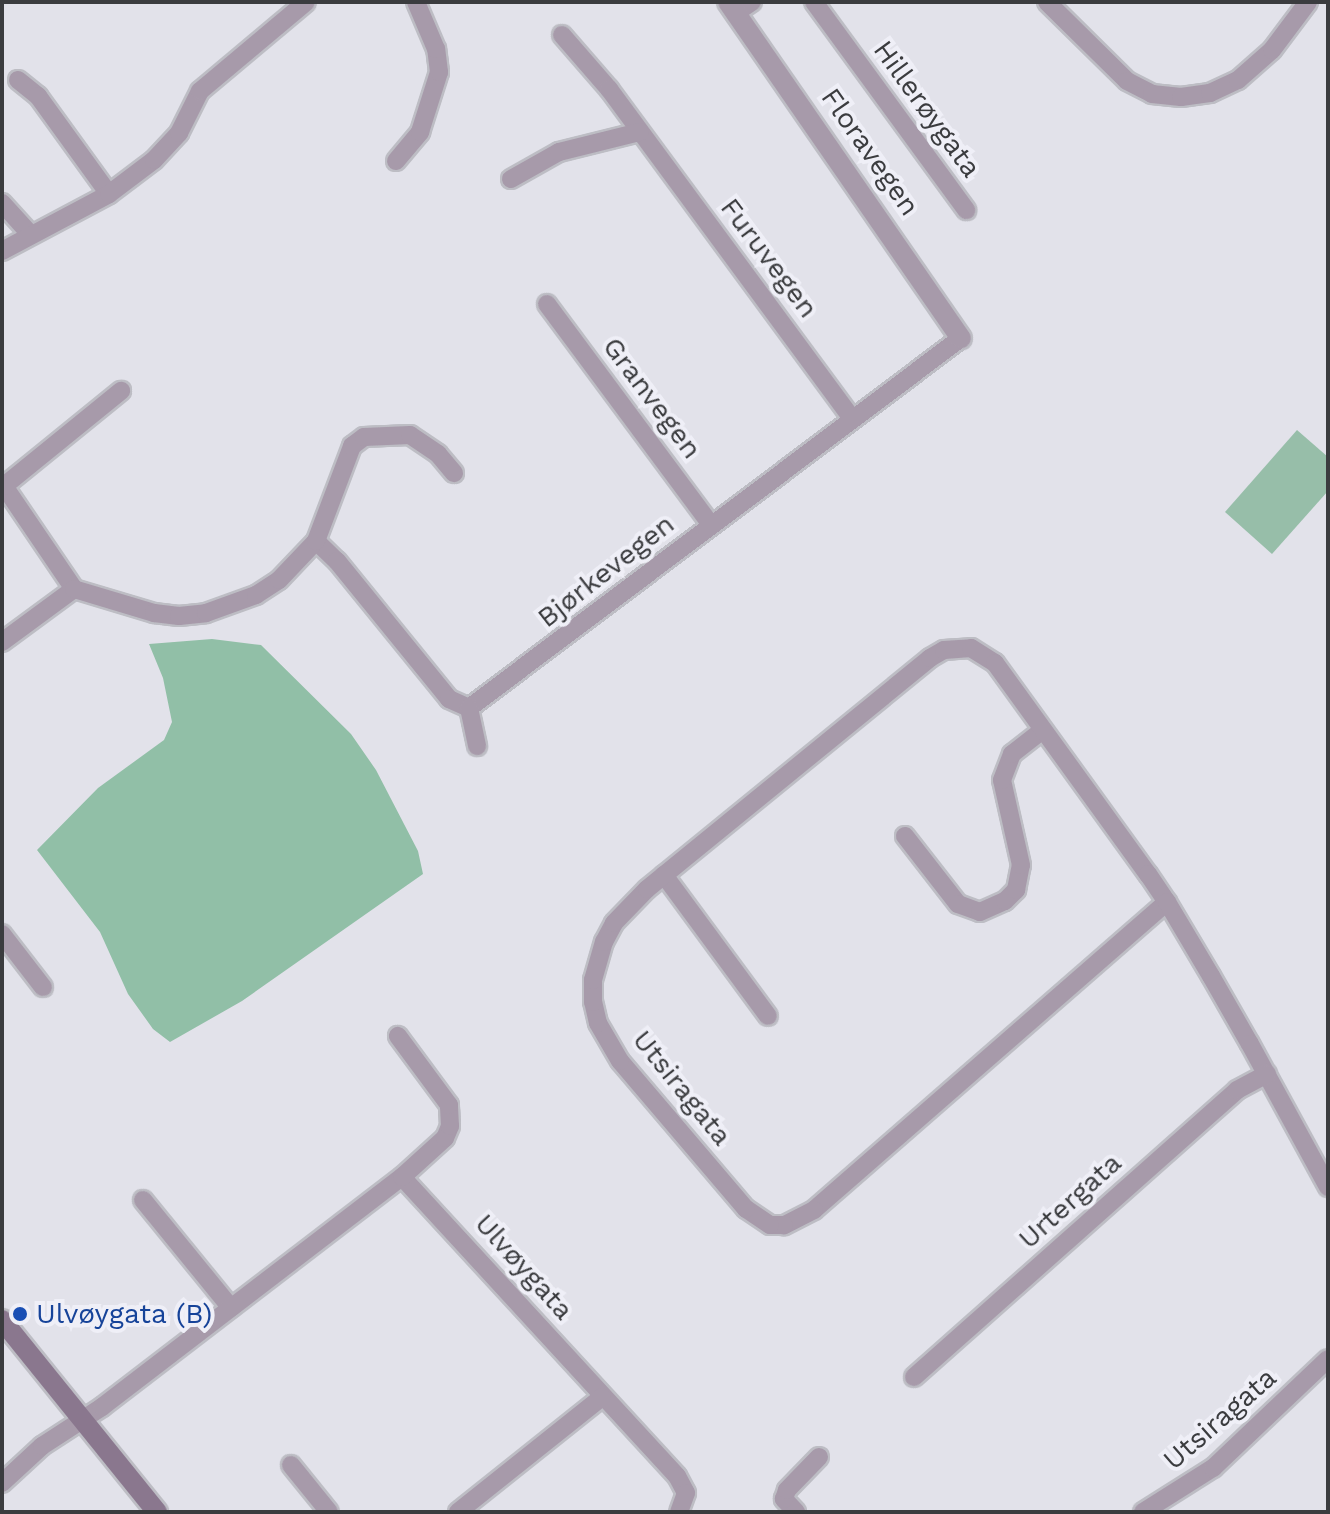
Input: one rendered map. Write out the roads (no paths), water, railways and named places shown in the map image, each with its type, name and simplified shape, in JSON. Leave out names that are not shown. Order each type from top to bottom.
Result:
[{"type":"main road","points":[[2,1320],[157,1512]]},
{"type":"street","points":[[2,251],[109,194],[179,133],[200,91],[306,2]]},
{"type":"street","points":[[396,161],[425,123],[439,72],[436,49],[416,2]]},
{"type":"street","name":"Hillerøygata","points":[[814,2],[966,210]]},
{"type":"street","points":[[1047,2],[1127,81],[1152,94],[1181,97],[1210,93],[1238,80],[1272,50],[1308,2]]},
{"type":"street","name":"Floravegen","points":[[739,5],[961,338]]},
{"type":"street","name":"Furuvegen","points":[[562,35],[640,132],[852,418]]},
{"type":"street","points":[[18,80],[38,96],[109,194]]},
{"type":"street","points":[[511,179],[559,152],[640,132]]},
{"type":"street","points":[[2,203],[31,235]]},
{"type":"street","name":"Granvegen","points":[[547,304],[711,525]]},
{"type":"street","name":"Bjørkevegen","points":[[469,708],[961,338]]},
{"type":"street","points":[[121,391],[3,485],[74,589],[154,613],[206,613],[256,595],[279,580],[316,541],[352,446],[364,437],[410,435],[454,473]]},
{"type":"street","points":[[316,541],[355,582],[449,699],[469,708],[477,746]]},
{"type":"street","points":[[2,642],[74,589]]},
{"type":"street","name":"Utsiragata","points":[[1167,902],[814,1210],[784,1225],[770,1225],[746,1209],[620,1061],[598,1023],[593,980],[604,942],[630,905],[944,650],[984,652],[1167,902],[1267,1074],[1328,1187]]},
{"type":"street","points":[[905,836],[967,910],[980,912],[1005,901],[1016,890],[1021,865],[1002,780],[1012,754],[1043,730]]},
{"type":"street","points":[[664,875],[768,1016]]},
{"type":"street","points":[[2,934],[43,987]]},
{"type":"street","points":[[2,1483],[81,1419],[402,1177],[445,1138],[451,1115],[398,1036]]},
{"type":"street","name":"Urtergata","points":[[914,1377],[1237,1090],[1267,1074]]},
{"type":"street","name":"Ulvøygata","points":[[402,1177],[683,1485],[685,1502],[679,1512]]},
{"type":"street","points":[[143,1200],[231,1308]]},
{"type":"street","name":"Utsiragata","points":[[1143,1512],[1213,1468],[1328,1359]]},
{"type":"street","points":[[458,1512],[602,1397]]},
{"type":"street","points":[[796,1512],[784,1499],[787,1490],[819,1457]]},
{"type":"street","points":[[291,1465],[329,1512]]},
{"type":"place","name":"Ulvøygata (B)","points":[[20,1314]]}]
